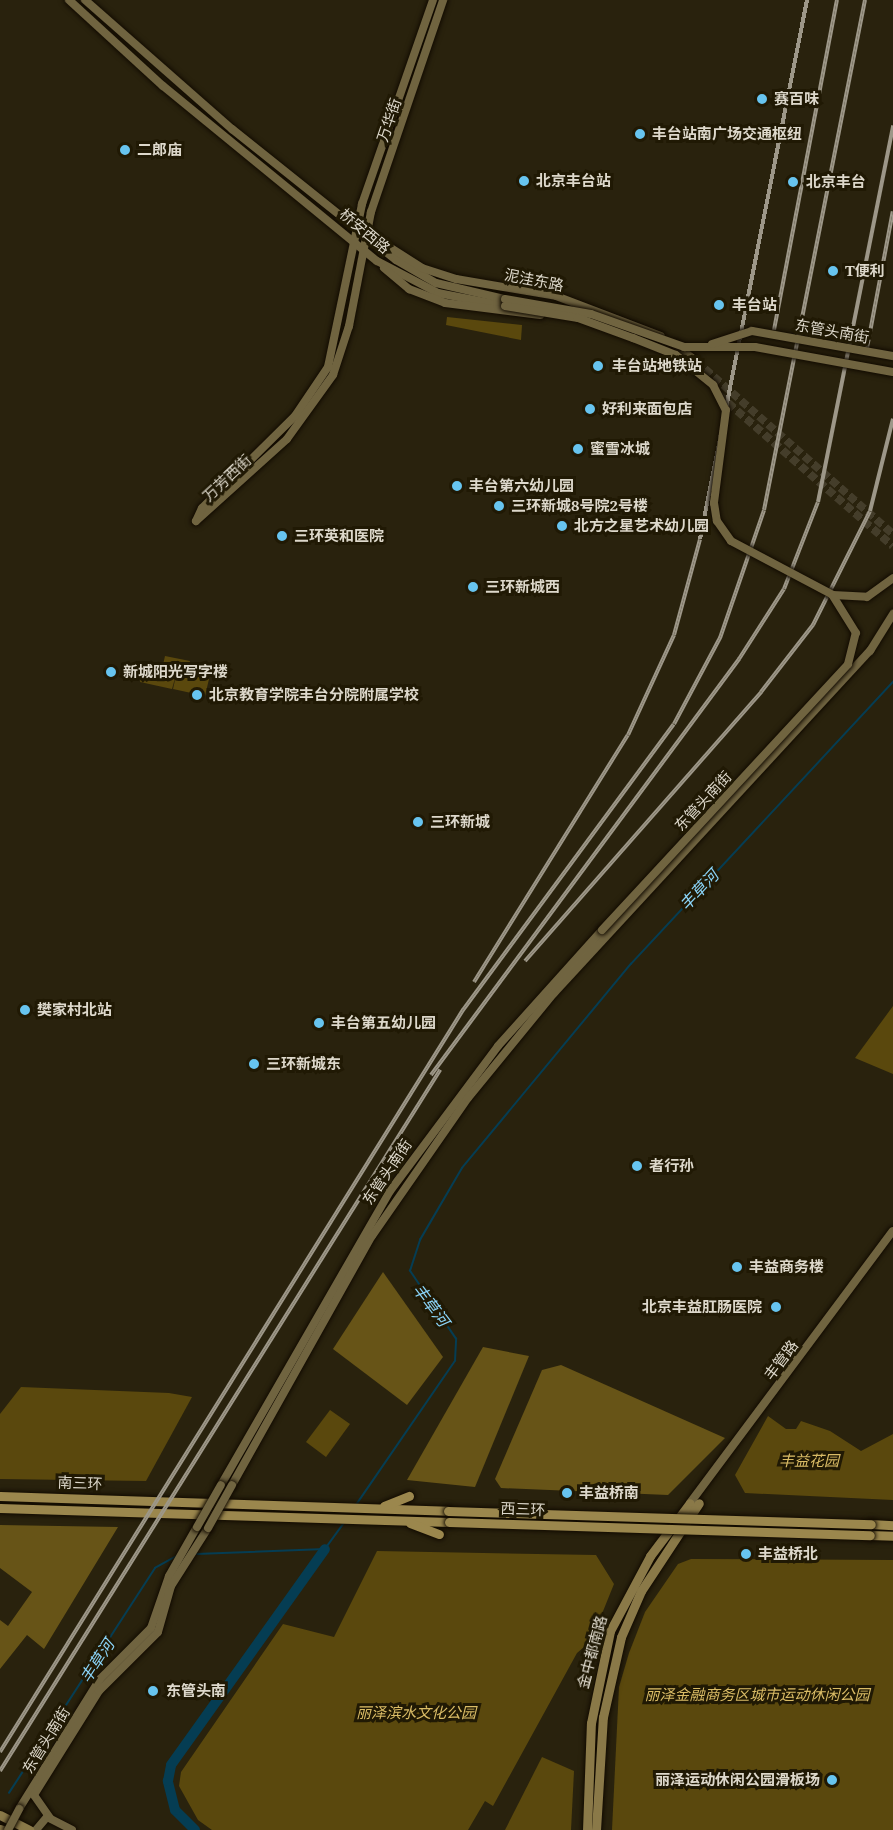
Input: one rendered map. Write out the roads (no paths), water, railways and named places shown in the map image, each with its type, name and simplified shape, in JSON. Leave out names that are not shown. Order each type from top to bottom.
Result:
[{"type":"highway","name":"南三环","points":[[0,1496],[158,1501]]},
{"type":"highway","points":[[378,1508],[409,1496]]},
{"type":"highway","name":"西三环","points":[[158,1501],[893,1525]]},
{"type":"highway","name":"南三环","points":[[0,1508],[152,1511]]},
{"type":"highway","name":"西三环","points":[[152,1511],[893,1536]]},
{"type":"highway","points":[[402,1520],[439,1534]]},
{"type":"main road","name":"桥安西路","points":[[69,0],[163,86],[354,239],[377,261],[438,292],[505,303]]},
{"type":"main road","name":"桥安西路","points":[[85,0],[223,122],[424,278],[505,303],[594,324],[676,355],[702,375],[722,395],[726,410],[714,503],[723,532],[744,550],[833,595]]},
{"type":"main road","name":"万华街","points":[[354,239],[433,0]]},
{"type":"main road","name":"万华街","points":[[363,248],[366,232],[443,0]]},
{"type":"main road","name":"泥洼东路","points":[[366,232],[422,268],[482,285],[556,296],[654,332],[696,361]]},
{"type":"main road","name":"万芳西街","points":[[354,239],[328,367],[295,416],[202,508],[196,521],[287,439],[323,392],[344,347],[363,248]]},
{"type":"main road","name":"泥洼东路","points":[[377,261],[399,282],[432,298],[484,311],[579,318],[662,350],[692,371]]},
{"type":"main road","points":[[505,303],[591,314],[697,349],[755,347],[893,372]]},
{"type":"main road","name":"东管头南街","points":[[697,349],[752,331],[893,356]]},
{"type":"main road","points":[[833,595],[867,597],[893,578]]},
{"type":"main road","name":"东管头南街","points":[[8,1830],[100,1679],[151,1628],[181,1562],[194,1549],[208,1528],[332,1301],[418,1168],[509,1044],[605,933],[848,664],[856,633],[833,595]]},
{"type":"main road","name":"东管头南街","points":[[47,1818],[34,1795],[99,1691],[158,1632],[184,1550],[390,1191],[498,1046],[870,651],[893,614]]},
{"type":"main road","name":"丰管路","points":[[694,1503],[893,1231]]},
{"type":"main road","points":[[835,1318],[893,1240]]},
{"type":"main road","name":"金中都南路","points":[[587,1830],[591,1723],[610,1631],[650,1556],[694,1503]]},
{"type":"main road","name":"金中都南路","points":[[596,1830],[603,1717],[621,1636],[641,1591],[694,1503]]},
{"type":"main road","points":[[0,1815],[29,1830]]},
{"type":"main road","points":[[36,1830],[47,1818],[72,1830]]},
{"type":"waterway","name":"丰草河","points":[[356,1505],[455,1361],[456,1339],[410,1271],[420,1240],[462,1168],[631,964],[893,682]]},
{"type":"waterway","name":"丰草河","points":[[196,1554],[325,1549],[343,1524]]},
{"type":"waterway","points":[[195,1830],[175,1810],[168,1781],[171,1765],[325,1549]]},
{"type":"waterway","name":"丰草河","points":[[9,1793],[155,1568],[177,1556]]},
{"type":"tunnel","points":[[696,361],[893,534]]},
{"type":"tunnel","points":[[719,395],[893,546]]},
{"type":"railway","points":[[474,982],[628,735],[674,635],[700,539],[807,0]]},
{"type":"railway","points":[[774,330],[837,0]]},
{"type":"railway","points":[[0,1752],[463,1010],[674,724],[720,638],[764,510],[865,0]]},
{"type":"railway","points":[[431,1075],[739,659],[784,589],[818,502],[893,125]]},
{"type":"railway","points":[[867,348],[893,211]]},
{"type":"railway","points":[[525,961],[761,692],[813,625],[870,511],[893,419]]},
{"type":"railway","points":[[0,1771],[440,1070]]},
{"type":"place","name":"赛百味","points":[[762,99]]},
{"type":"place","name":"丰台站南广场交通枢纽","points":[[640,134]]},
{"type":"place","name":"二郎庙","points":[[125,150]]},
{"type":"place","name":"北京丰台站","points":[[524,181]]},
{"type":"place","name":"北京丰台","points":[[793,182]]},
{"type":"place","name":"T便利","points":[[833,271]]},
{"type":"place","name":"丰台站","points":[[719,305]]},
{"type":"place","name":"丰台站地铁站","points":[[598,366]]},
{"type":"place","name":"好利来面包店","points":[[590,409]]},
{"type":"place","name":"蜜雪冰城","points":[[578,449]]},
{"type":"place","name":"丰台第六幼儿园","points":[[457,486]]},
{"type":"place","name":"三环新城8号院2号楼","points":[[499,506]]},
{"type":"place","name":"北方之星艺术幼儿园","points":[[562,526]]},
{"type":"place","name":"三环英和医院","points":[[282,536]]},
{"type":"place","name":"三环新城西","points":[[473,587]]},
{"type":"place","name":"新城阳光写字楼","points":[[111,672]]},
{"type":"place","name":"北京教育学院丰台分院附属学校","points":[[197,695]]},
{"type":"place","name":"三环新城","points":[[418,822]]},
{"type":"place","name":"樊家村北站","points":[[25,1010]]},
{"type":"place","name":"丰台第五幼儿园","points":[[319,1023]]},
{"type":"place","name":"三环新城东","points":[[254,1064]]},
{"type":"place","name":"者行孙","points":[[637,1166]]},
{"type":"place","name":"丰益商务楼","points":[[737,1267]]},
{"type":"place","name":"北京丰益肛肠医院","points":[[776,1307]]},
{"type":"place","name":"丰益桥南","points":[[567,1493]]},
{"type":"place","name":"丰益桥北","points":[[746,1554]]},
{"type":"place","name":"东管头南","points":[[153,1691]]},
{"type":"place","name":"丽泽运动休闲公园滑板场","points":[[832,1780]]},
{"type":"park label","name":"丰益花园","points":[[809,1461]]},
{"type":"park label","name":"丽泽金融商务区城市运动休闲公园","points":[[757,1695]]},
{"type":"park label","name":"丽泽滨水文化公园","points":[[416,1713]]}]
